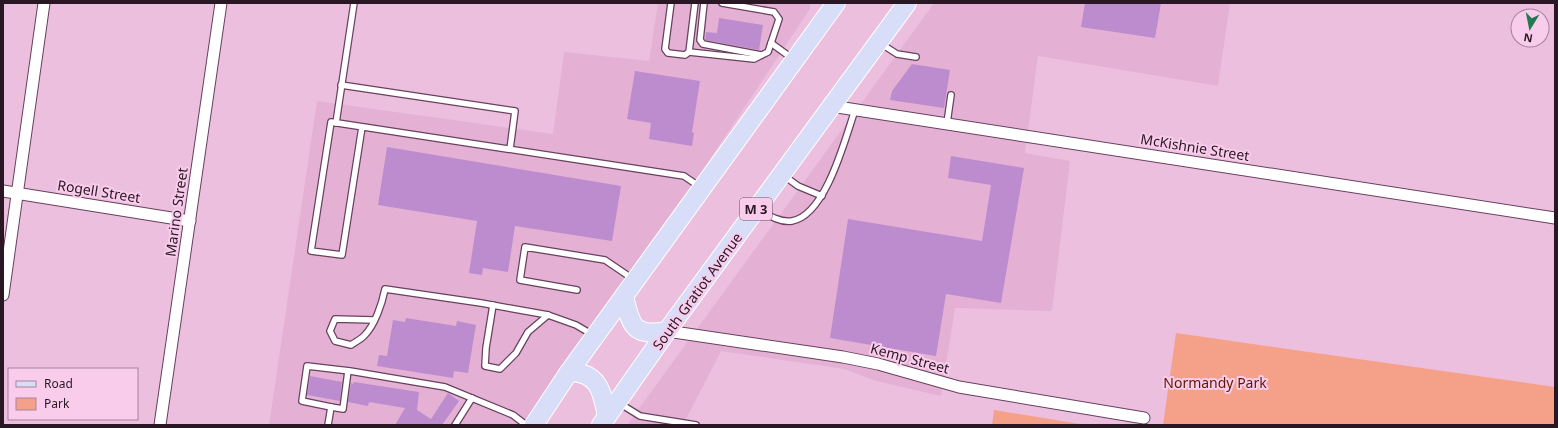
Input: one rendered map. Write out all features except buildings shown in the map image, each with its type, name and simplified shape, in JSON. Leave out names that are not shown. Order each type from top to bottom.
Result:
[{"type":"main road","points":[[534,425],[569,372],[836,3]]},
{"type":"main road","name":"South Gratiot Avenue","points":[[608,414],[907,3]]},
{"type":"main road","points":[[624,296],[629,318],[635,327],[643,332],[652,334],[667,331]]},
{"type":"main road","points":[[569,372],[580,372],[593,379],[598,386],[608,414]]},
{"type":"street","points":[[3,295],[44,3]]},
{"type":"street","name":"Marino Street","points":[[160,425],[222,3]]},
{"type":"street","name":"McKishnie Street","points":[[831,106],[1555,218]]},
{"type":"street","name":"Rogell Street","points":[[3,191],[190,221]]},
{"type":"street","name":"Kemp Street","points":[[667,331],[843,357],[878,364],[959,387],[1144,418]]},
{"type":"lane","points":[[336,123],[354,3]]},
{"type":"lane","points":[[671,3],[665,49],[668,53],[685,55],[689,52],[754,58],[768,52],[779,19],[774,12],[722,3]]},
{"type":"lane","points":[[689,52],[695,3]]},
{"type":"lane","points":[[704,3],[700,40],[703,44],[762,55]]},
{"type":"lane","points":[[878,42],[897,54],[916,57]]},
{"type":"lane","points":[[771,43],[795,60]]},
{"type":"lane","points":[[341,85],[515,111],[510,149]]},
{"type":"lane","points":[[947,124],[951,95]]},
{"type":"lane","points":[[756,209],[774,219],[792,221],[806,216],[822,196],[833,175],[855,110]]},
{"type":"lane","points":[[362,127],[342,256],[311,251],[331,122],[684,176],[702,188]]},
{"type":"lane","points":[[782,174],[798,186],[822,196]]},
{"type":"lane","points":[[577,290],[520,280],[525,247],[605,260],[635,280]]},
{"type":"lane","points":[[374,320],[335,318],[330,331],[335,341],[351,345],[364,336],[374,320],[382,305],[385,289],[493,305],[548,315],[576,325],[595,336]]},
{"type":"lane","points":[[493,305],[486,348],[485,366],[500,369],[516,353],[528,332],[548,315]]},
{"type":"lane","points":[[348,371],[343,409],[302,401],[307,366],[348,371],[445,387],[513,415],[526,425]]},
{"type":"lane","points":[[455,425],[472,398]]},
{"type":"lane","points":[[328,425],[331,407]]},
{"type":"lane","points":[[608,414],[640,416],[696,425]]},
{"type":"shaded area","points":[[658,3],[810,3],[810,9],[533,425],[269,425],[317,101],[553,134],[564,52],[649,61]]},
{"type":"shaded area","points":[[934,3],[1230,3],[1218,86],[1038,56],[1025,153],[1070,161],[1052,311],[955,308],[941,396],[876,381],[844,369],[721,351],[683,425],[627,425]]},
{"type":"green space","name":"Normandy Park","points":[[1176,333],[1555,387],[1555,425],[1163,425]]},
{"type":"green space","points":[[994,410],[1086,425],[992,425]]}]
